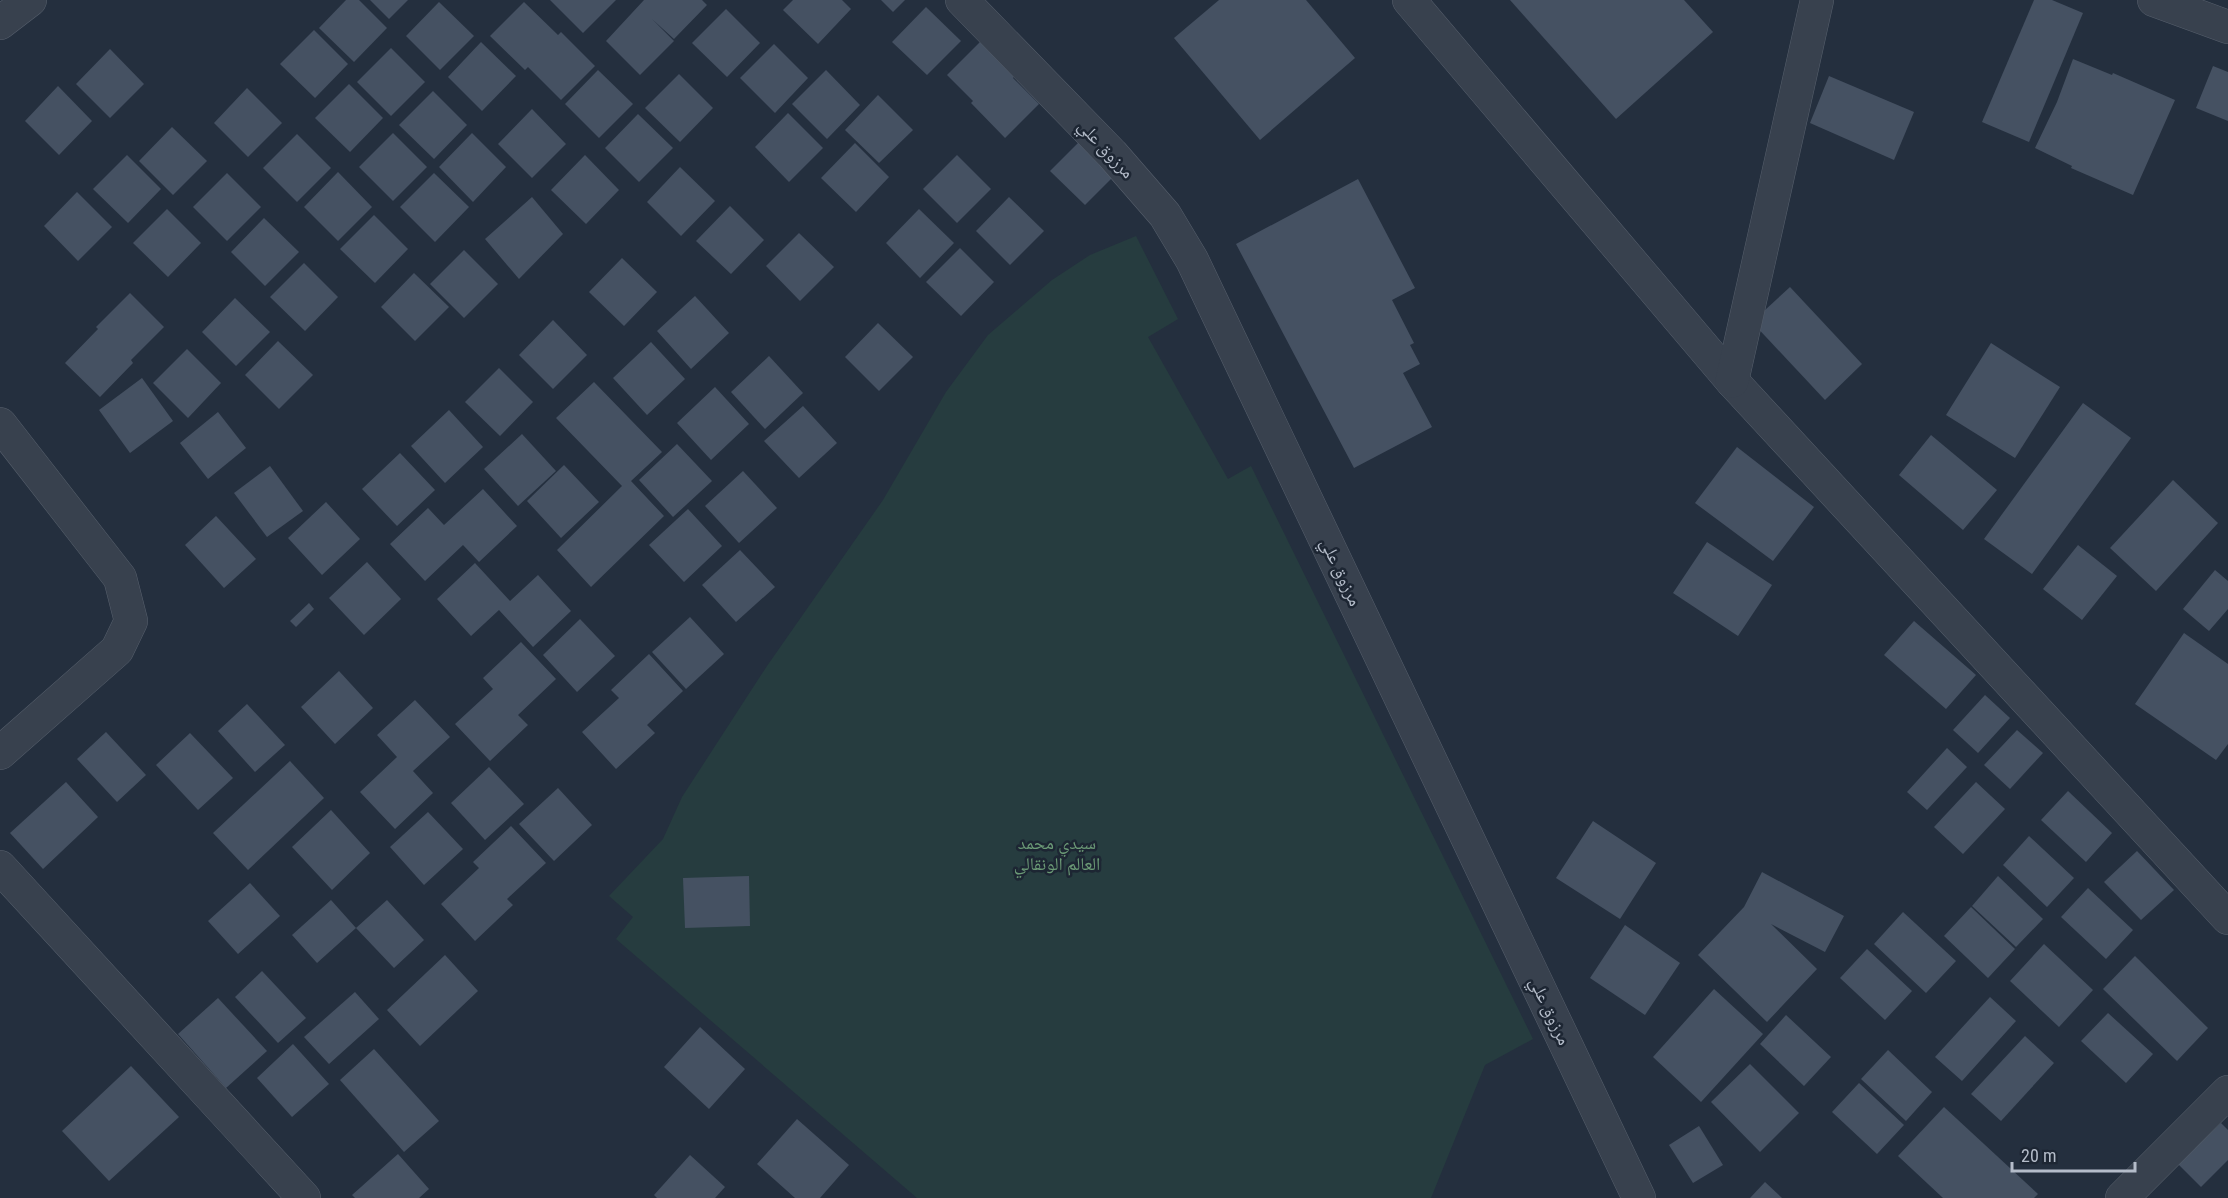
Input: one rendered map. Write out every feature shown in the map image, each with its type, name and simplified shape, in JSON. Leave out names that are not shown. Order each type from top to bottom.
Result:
[{"type":"street","points":[[0,23],[30,0]]},
{"type":"street","name":"مرزوق علي","points":[[962,0],[1112,154],[1165,215],[1192,260],[1639,1198]]},
{"type":"street","points":[[1409,0],[1732,381],[2228,918]]},
{"type":"street","points":[[1732,381],[1817,0]]},
{"type":"street","points":[[2174,3],[2228,27]]},
{"type":"street","points":[[0,424],[120,578],[131,621],[117,650],[0,753]]},
{"type":"street","points":[[0,867],[304,1198]]},
{"type":"street","points":[[2122,1198],[2228,1092]]},
{"type":"green space","name":"سيدي محمد العالم الونقالي","points":[[1136,236],[1178,319],[1148,337],[1228,479],[1251,466],[1533,1039],[1485,1065],[1431,1198],[917,1198],[616,939],[633,917],[609,896],[663,839],[682,797],[767,666],[883,500],[946,392],[988,335],[1052,280],[1090,255]]},
{"type":"building","points":[[346,0],[359,0],[387,28],[354,62],[319,28]]},
{"type":"building","points":[[370,0],[408,0],[389,19]]},
{"type":"building","points":[[550,0],[616,0],[583,33]]},
{"type":"building","points":[[644,0],[702,0],[707,5],[674,39],[652,19],[674,41],[640,75],[606,41]]},
{"type":"building","points":[[793,0],[842,0],[851,9],[818,44],[783,10]]},
{"type":"building","points":[[881,0],[905,0],[893,12]]},
{"type":"building","points":[[1219,0],[1306,0],[1355,58],[1260,140],[1174,38]]},
{"type":"building","points":[[1510,0],[1684,0],[1713,32],[1616,119]]},
{"type":"building","points":[[2034,0],[2052,0],[2083,13],[2029,142],[1982,122]]},
{"type":"building","points":[[439,2],[474,36],[440,70],[406,36]]},
{"type":"building","points":[[524,2],[558,35],[561,32],[595,66],[561,100],[528,67],[525,70],[490,36]]},
{"type":"building","points":[[926,7],[961,41],[927,75],[892,42]]},
{"type":"building","points":[[726,9],[760,43],[727,77],[692,43]]},
{"type":"building","points":[[314,30],[348,64],[315,98],[280,64]]},
{"type":"building","points":[[981,41],[1015,75],[1013,78],[1039,104],[1005,138],[947,75]]},
{"type":"building","points":[[481,42],[516,76],[482,111],[448,77]]},
{"type":"building","points":[[774,44],[808,78],[775,113],[740,78]]},
{"type":"building","points":[[391,48],[425,82],[391,116],[357,82]]},
{"type":"building","points":[[110,49],[144,84],[110,118],[76,84]]},
{"type":"building","points":[[2073,59],[2112,75],[2113,73],[2175,100],[2133,195],[2071,168],[2072,166],[2035,148],[2057,102]]},
{"type":"building","points":[[2213,66],[2228,72],[2228,121],[2196,108]]},
{"type":"building","points":[[598,70],[633,104],[599,138],[565,104]]},
{"type":"building","points":[[826,70],[860,105],[827,139],[792,104]]},
{"type":"building","points":[[679,74],[713,108],[680,142],[645,108]]},
{"type":"building","points":[[1829,76],[1914,112],[1894,160],[1810,123]]},
{"type":"building","points":[[349,84],[383,118],[350,152],[315,118]]},
{"type":"building","points":[[58,86],[92,121],[59,155],[25,121]]},
{"type":"building","points":[[247,88],[282,123],[248,157],[214,123]]},
{"type":"building","points":[[433,91],[467,125],[434,159],[399,125]]},
{"type":"building","points":[[878,95],[913,130],[879,163],[845,130]]},
{"type":"building","points":[[532,109],[566,144],[532,178],[498,144]]},
{"type":"building","points":[[788,113],[823,148],[789,182],[755,147]]},
{"type":"building","points":[[638,114],[673,148],[639,182],[605,148]]},
{"type":"building","points":[[172,127],[207,161],[173,195],[139,161]]},
{"type":"building","points":[[393,133],[427,167],[393,201],[359,167]]},
{"type":"building","points":[[472,133],[506,167],[473,202],[439,167]]},
{"type":"building","points":[[297,134],[331,168],[297,202],[263,168]]},
{"type":"building","points":[[1084,137],[1119,171],[1085,205],[1050,171]]},
{"type":"building","points":[[855,143],[889,177],[856,212],[821,178]]},
{"type":"building","points":[[127,155],[161,189],[128,223],[93,189]]},
{"type":"building","points":[[585,155],[619,190],[586,224],[551,190]]},
{"type":"building","points":[[957,155],[991,189],[957,223],[923,189]]},
{"type":"building","points":[[680,167],[715,201],[681,236],[647,202]]},
{"type":"building","points":[[338,172],[372,207],[338,241],[304,207]]},
{"type":"building","points":[[227,173],[261,207],[227,241],[193,207]]},
{"type":"building","points":[[434,173],[469,207],[435,242],[400,207]]},
{"type":"building","points":[[1358,179],[1415,288],[1392,300],[1414,343],[1410,345],[1420,364],[1403,373],[1432,427],[1354,468],[1236,244]]},
{"type":"building","points":[[77,192],[112,227],[78,261],[44,226]]},
{"type":"building","points":[[532,197],[563,234],[519,279],[485,239]]},
{"type":"building","points":[[1009,197],[1044,231],[1010,265],[976,231]]},
{"type":"building","points":[[730,206],[764,240],[731,274],[696,241]]},
{"type":"building","points":[[167,209],[201,243],[168,277],[133,243]]},
{"type":"building","points":[[919,209],[954,243],[920,278],[886,243]]},
{"type":"building","points":[[374,215],[408,249],[375,283],[340,249]]},
{"type":"building","points":[[264,218],[299,252],[265,286],[231,252]]},
{"type":"building","points":[[799,233],[834,267],[800,301],[766,266]]},
{"type":"building","points":[[960,248],[994,282],[961,316],[926,282]]},
{"type":"building","points":[[464,250],[498,284],[464,318],[430,284]]},
{"type":"building","points":[[622,258],[657,292],[624,326],[589,292]]},
{"type":"building","points":[[304,263],[338,297],[305,331],[270,297]]},
{"type":"building","points":[[414,273],[449,307],[415,341],[381,307]]},
{"type":"building","points":[[1790,287],[1862,364],[1825,400],[1752,322]]},
{"type":"building","points":[[130,293],[164,327],[131,360],[133,363],[100,397],[65,363]]},
{"type":"building","points":[[695,296],[729,333],[691,369],[657,331]]},
{"type":"building","points":[[235,298],[270,332],[236,366],[202,332]]},
{"type":"building","points":[[553,320],[587,355],[553,389],[519,355]]},
{"type":"building","points":[[878,323],[913,357],[879,391],[845,357]]},
{"type":"building","points":[[278,341],[313,375],[279,409],[245,375]]},
{"type":"building","points":[[651,342],[685,379],[647,415],[613,378]]},
{"type":"building","points":[[1991,343],[2060,387],[2015,458],[1946,415]]},
{"type":"building","points":[[187,349],[221,383],[188,418],[153,383]]},
{"type":"building","points":[[769,356],[803,393],[765,429],[731,392]]},
{"type":"building","points":[[499,368],[533,402],[500,436],[465,402]]},
{"type":"building","points":[[142,378],[173,421],[130,453],[99,410]]},
{"type":"building","points":[[594,382],[662,452],[631,481],[664,516],[591,587],[557,550],[622,486],[556,418]]},
{"type":"building","points":[[715,387],[749,424],[711,460],[677,423]]},
{"type":"building","points":[[2083,403],[2131,438],[2032,574],[1984,539]]},
{"type":"building","points":[[803,406],[837,443],[799,478],[764,441]]},
{"type":"building","points":[[449,410],[483,447],[445,483],[411,446]]},
{"type":"building","points":[[218,412],[246,448],[208,479],[180,443]]},
{"type":"building","points":[[522,434],[556,471],[518,506],[484,469]]},
{"type":"building","points":[[1931,435],[1997,490],[1963,530],[1899,475]]},
{"type":"building","points":[[677,444],[712,481],[673,517],[639,480]]},
{"type":"building","points":[[1737,447],[1814,507],[1773,561],[1695,503]]},
{"type":"building","points":[[400,453],[435,490],[397,526],[362,489]]},
{"type":"building","points":[[564,465],[599,502],[561,538],[527,501]]},
{"type":"building","points":[[270,466],[303,511],[267,537],[234,493]]},
{"type":"building","points":[[743,471],[777,508],[739,543],[705,506]]},
{"type":"building","points":[[2173,480],[2218,523],[2156,591],[2110,548]]},
{"type":"building","points":[[483,489],[517,526],[479,562],[463,545],[425,581],[390,544],[428,508],[444,525]]},
{"type":"building","points":[[326,502],[360,539],[322,575],[288,538]]},
{"type":"building","points":[[688,509],[722,546],[684,582],[649,545]]},
{"type":"building","points":[[216,516],[256,559],[224,588],[185,545]]},
{"type":"building","points":[[1707,542],[1772,585],[1738,636],[1673,593]]},
{"type":"building","points":[[2078,545],[2117,576],[2082,620],[2043,589]]},
{"type":"building","points":[[740,550],[775,587],[736,622],[702,585]]},
{"type":"building","points":[[367,562],[401,599],[364,635],[329,598]]},
{"type":"building","points":[[475,563],[510,601],[538,575],[571,611],[533,647],[499,610],[471,636],[437,599]]},
{"type":"building","points":[[2215,570],[2228,581],[2228,609],[2209,631],[2183,609]]},
{"type":"building","points":[[309,603],[314,609],[296,627],[290,621]]},
{"type":"building","points":[[690,617],[724,654],[686,689],[652,652]]},
{"type":"building","points":[[580,619],[615,656],[577,692],[543,655]]},
{"type":"building","points":[[1914,621],[1976,675],[1946,709],[1884,655]]},
{"type":"building","points":[[2184,633],[2228,664],[2228,744],[2216,760],[2135,704]]},
{"type":"building","points":[[521,642],[556,679],[518,715],[528,725],[490,761],[455,724],[493,689],[483,678]]},
{"type":"building","points":[[649,654],[683,691],[647,725],[655,733],[616,769],[582,732],[619,698],[611,690]]},
{"type":"building","points":[[339,671],[373,708],[335,744],[301,707]]},
{"type":"building","points":[[1985,695],[2010,718],[1978,753],[1953,730]]},
{"type":"building","points":[[415,700],[450,737],[413,771],[433,793],[395,829],[360,792],[397,757],[377,735]]},
{"type":"building","points":[[247,704],[285,745],[255,772],[218,731]]},
{"type":"building","points":[[2017,730],[2043,753],[2010,789],[1984,765]]},
{"type":"building","points":[[106,732],[146,775],[117,802],[77,759]]},
{"type":"building","points":[[190,733],[233,778],[198,810],[156,765]]},
{"type":"building","points":[[1947,748],[1967,767],[1927,810],[1907,792]]},
{"type":"building","points":[[290,761],[324,798],[248,870],[213,833]]},
{"type":"building","points":[[489,767],[524,804],[485,840],[451,803]]},
{"type":"building","points":[[66,782],[98,817],[43,869],[10,833]]},
{"type":"building","points":[[1976,782],[2005,809],[1963,854],[1934,827]]},
{"type":"building","points":[[558,788],[592,825],[554,861],[519,824]]},
{"type":"building","points":[[2068,791],[2112,833],[2086,862],[2041,820]]},
{"type":"building","points":[[331,810],[370,853],[332,890],[292,847]]},
{"type":"building","points":[[428,812],[463,849],[424,885],[390,847]]},
{"type":"building","points":[[1593,821],[1656,863],[1620,919],[1556,878]]},
{"type":"building","points":[[511,826],[546,863],[507,899],[513,905],[475,941],[441,904],[479,868],[473,862]]},
{"type":"building","points":[[2029,836],[2074,878],[2047,907],[2003,865]]},
{"type":"building","points":[[2137,851],[2174,890],[2141,920],[2104,882]]},
{"type":"building","points":[[1762,872],[1844,916],[1825,952],[1771,924],[1817,969],[1767,1022],[1698,955],[1744,907]]},
{"type":"building","points":[[749,876],[750,926],[685,928],[683,878]]},
{"type":"building","points":[[1998,876],[2043,919],[2016,947],[1972,906]]},
{"type":"building","points":[[250,883],[280,916],[238,954],[208,921]]},
{"type":"building","points":[[2088,888],[2133,930],[2106,959],[2061,917]]},
{"type":"building","points":[[331,900],[356,928],[317,963],[292,935]]},
{"type":"building","points":[[387,900],[424,940],[394,968],[356,928]]},
{"type":"building","points":[[1971,907],[2015,949],[1988,978],[1944,936]]},
{"type":"building","points":[[1903,912],[1956,961],[1926,993],[1874,944]]},
{"type":"building","points":[[1625,925],[1680,963],[1645,1015],[1590,978]]},
{"type":"building","points":[[2044,944],[2093,990],[2059,1027],[2010,981]]},
{"type":"building","points":[[1867,949],[1912,991],[1885,1020],[1840,978]]},
{"type":"building","points":[[445,955],[478,991],[420,1046],[387,1010]]},
{"type":"building","points":[[2135,956],[2208,1028],[2177,1061],[2103,989]]},
{"type":"building","points":[[262,971],[306,1018],[278,1043],[235,997]]},
{"type":"building","points":[[1714,989],[1763,1034],[1701,1102],[1653,1057]]},
{"type":"building","points":[[355,992],[379,1019],[329,1064],[304,1037]]},
{"type":"building","points":[[1990,997],[2016,1021],[1962,1081],[1935,1057]]},
{"type":"building","points":[[218,998],[267,1051],[226,1088],[178,1034]]},
{"type":"building","points":[[2108,1013],[2153,1054],[2126,1083],[2081,1041]]},
{"type":"building","points":[[1786,1015],[1831,1057],[1804,1086],[1760,1044]]},
{"type":"building","points":[[700,1027],[745,1069],[709,1109],[664,1067]]},
{"type":"building","points":[[2025,1036],[2054,1063],[2001,1121],[1971,1094]]},
{"type":"building","points":[[293,1044],[329,1084],[292,1117],[257,1078]]},
{"type":"building","points":[[374,1049],[439,1121],[404,1152],[340,1080]]},
{"type":"building","points":[[1888,1050],[1932,1092],[1906,1121],[1861,1079]]},
{"type":"building","points":[[1750,1064],[1799,1113],[1760,1152],[1711,1102]]},
{"type":"building","points":[[131,1066],[179,1117],[109,1181],[62,1131]]},
{"type":"building","points":[[1859,1083],[1904,1125],[1877,1154],[1832,1112]]},
{"type":"building","points":[[1944,1107],[2038,1194],[2034,1198],[1943,1198],[1898,1156]]},
{"type":"building","points":[[797,1119],[849,1165],[820,1198],[795,1198],[757,1164]]},
{"type":"building","points":[[2221,1123],[2228,1130],[2228,1160],[2201,1187],[2178,1164]]},
{"type":"building","points":[[1699,1126],[1723,1165],[1693,1183],[1669,1145]]},
{"type":"building","points":[[398,1154],[429,1189],[419,1198],[355,1198],[352,1195]]},
{"type":"building","points":[[690,1155],[725,1187],[715,1198],[657,1198],[654,1195]]},
{"type":"building","points":[[1765,1182],[1782,1198],[1750,1198]]}]
